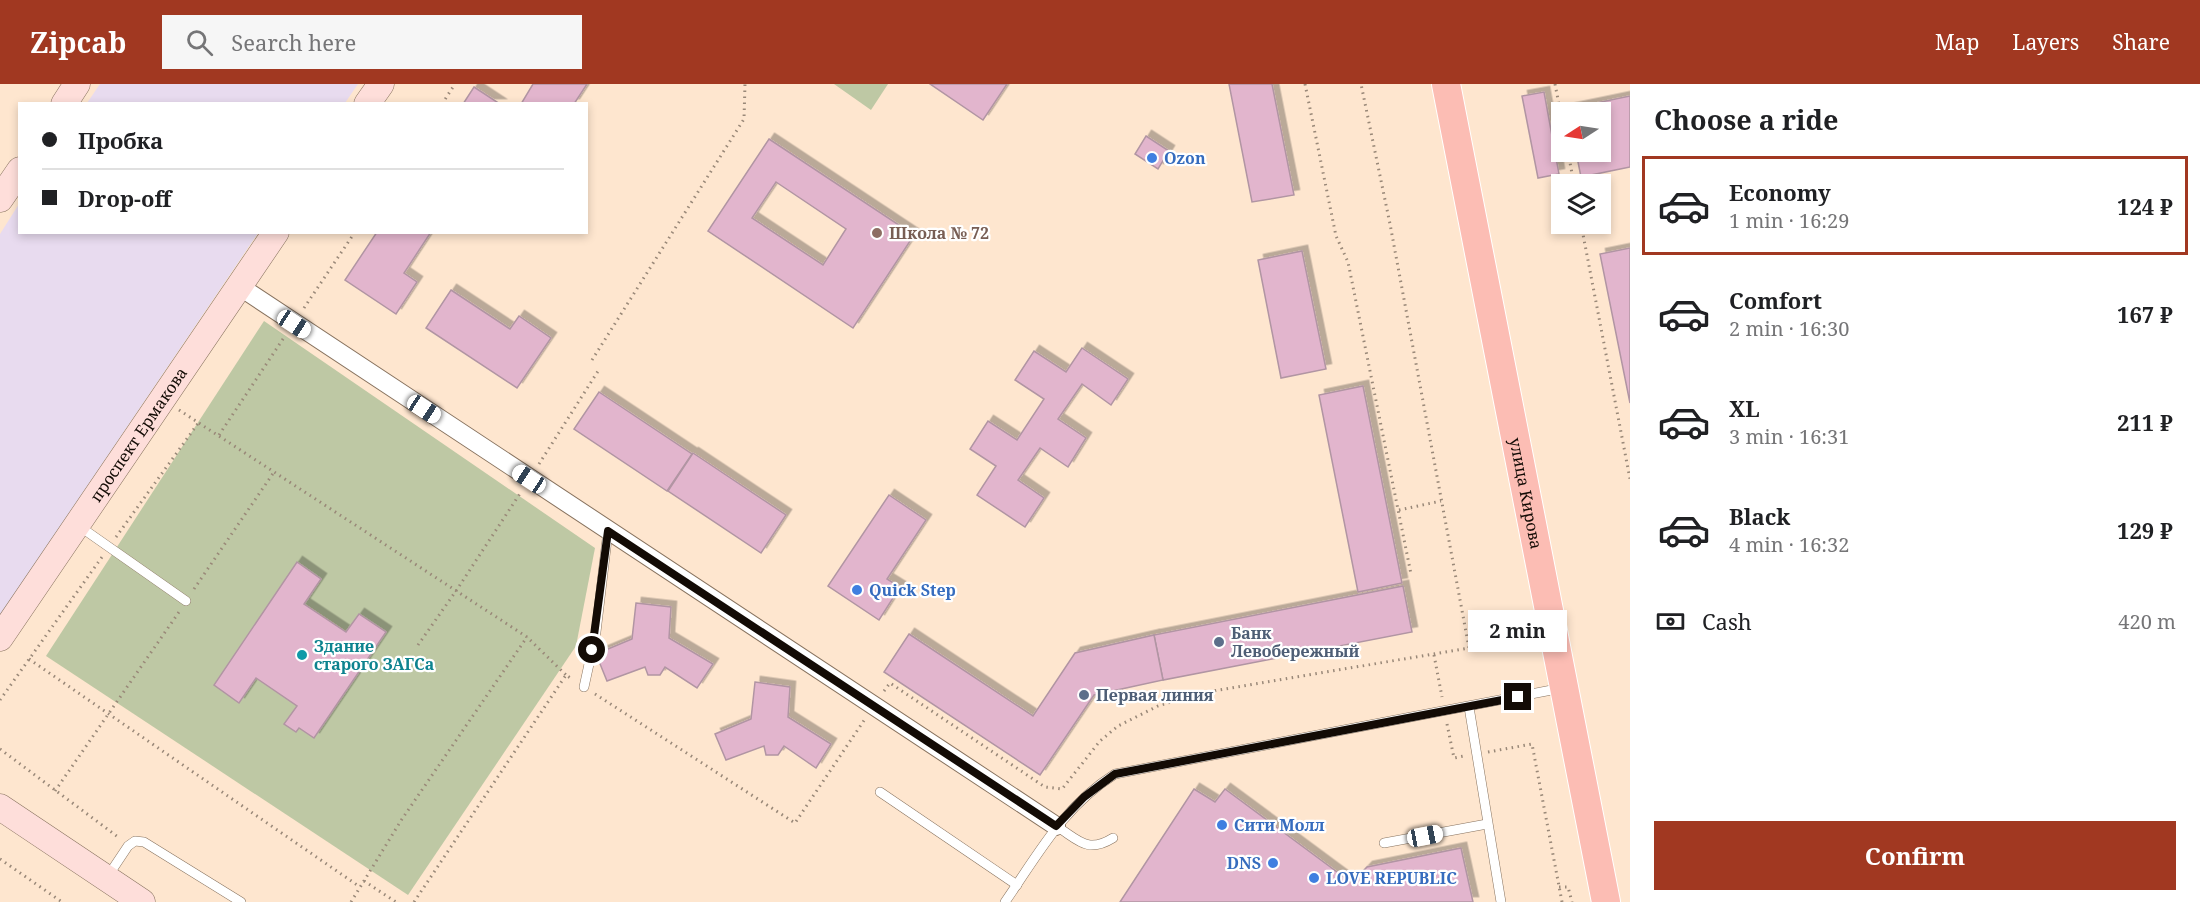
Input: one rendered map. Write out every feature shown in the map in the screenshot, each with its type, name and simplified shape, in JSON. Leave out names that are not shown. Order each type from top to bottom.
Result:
[{"type":"main road","name":"улица Кирова","points":[[1446,84],[1606,902]]},
{"type":"street","points":[[65,102],[77,84]]},
{"type":"street","points":[[368,102],[381,84]]},
{"type":"street","points":[[0,199],[18,173]]},
{"type":"street","name":"проспект Ермакова","points":[[0,638],[275,234]]},
{"type":"street","points":[[239,286],[1056,826]]},
{"type":"street","points":[[0,807],[142,902]]},
{"type":"lane","points":[[77,524],[186,601]]},
{"type":"lane","points":[[584,687],[596,632],[608,531]]},
{"type":"lane","points":[[1005,902],[1056,826],[1084,797],[1115,774],[1564,688]]},
{"type":"lane","points":[[1469,707],[1501,902]]},
{"type":"lane","points":[[880,792],[1017,885]]},
{"type":"lane","points":[[1384,843],[1487,824]]},
{"type":"lane","points":[[1056,826],[1094,847],[1113,838]]},
{"type":"lane","points":[[106,878],[129,845],[135,841],[144,842],[241,902]]},
{"type":"path","points":[[443,102],[455,84]]},
{"type":"path","points":[[592,360],[744,119],[745,84]]},
{"type":"path","points":[[1305,84],[1336,236],[1348,262],[1411,574]]},
{"type":"path","points":[[162,400],[526,637],[567,675],[584,687],[795,823],[890,683],[1045,787],[1062,789],[1100,741],[1118,726],[1158,706],[1202,693],[1469,648],[1390,224],[1361,84]]},
{"type":"path","points":[[1555,84],[1558,102]]},
{"type":"path","points":[[1583,234],[1630,479]]},
{"type":"path","points":[[418,645],[456,591],[600,368]]},
{"type":"path","points":[[0,700],[199,422]]},
{"type":"path","points":[[55,790],[274,472]]},
{"type":"path","points":[[1398,510],[1442,501]]},
{"type":"path","points":[[351,902],[402,819],[526,637]]},
{"type":"path","points":[[1434,655],[1454,758],[1532,744],[1562,902]]},
{"type":"path","points":[[29,659],[360,887]]},
{"type":"path","points":[[414,902],[567,675]]},
{"type":"path","points":[[0,749],[129,845]]},
{"type":"path","points":[[0,859],[62,902]]},
{"type":"path","points":[[364,881],[396,902]]},
{"type":"path","points":[[1559,887],[1568,887],[1572,902]]},
{"type":"shaded area","points":[[100,84],[358,84],[346,102],[88,102]]},
{"type":"shaded area","points":[[18,206],[18,234],[257,234],[0,615],[0,234]]},
{"type":"green space","points":[[834,84],[888,84],[871,110]]},
{"type":"green space","points":[[264,321],[595,548],[576,646],[408,895],[46,656]]},
{"type":"building","points":[[533,84],[587,84],[575,102],[522,102]]},
{"type":"building","points":[[930,84],[1007,84],[983,120]]},
{"type":"building","points":[[1229,84],[1272,84],[1294,195],[1252,202]]},
{"type":"building","points":[[474,87],[497,102],[464,102]]},
{"type":"building","points":[[1544,92],[1551,130],[1551,162],[1557,162],[1559,174],[1538,178],[1522,96]]},
{"type":"building","points":[[1630,96],[1630,167],[1596,174],[1580,174],[1578,162],[1611,162],[1611,102],[1601,102]]},
{"type":"building","points":[[1146,136],[1169,151],[1158,169],[1135,154]]},
{"type":"building","name":"Школа № 72","points":[[769,139],[914,235],[853,328],[708,231]],"holes":[[[776,182],[846,229],[823,265],[752,218]]]},
{"type":"building","points":[[376,234],[430,234],[404,273],[417,282],[396,314],[345,280]]},
{"type":"building","points":[[1630,248],[1630,403],[1600,254]]},
{"type":"building","points":[[1302,251],[1326,369],[1281,378],[1258,260]]},
{"type":"building","points":[[451,290],[510,329],[519,316],[551,338],[517,388],[426,328]]},
{"type":"building","points":[[1082,348],[1128,379],[1111,405],[1082,384],[1058,419],[1086,438],[1068,467],[1040,448],[1018,480],[1044,498],[1025,527],[977,495],[996,466],[970,449],[988,421],[1017,440],[1044,399],[1015,380],[1034,351],[1066,372]]},
{"type":"building","points":[[1363,386],[1402,583],[1358,592],[1319,395]]},
{"type":"building","points":[[599,392],[692,454],[667,491],[574,429]]},
{"type":"building","points":[[693,453],[786,515],[761,553],[668,491]]},
{"type":"building","points":[[889,495],[926,520],[887,579],[900,587],[879,620],[828,586]]},
{"type":"building","name":"Здание старого ЗАГСа","points":[[297,562],[321,579],[304,604],[346,632],[359,614],[386,632],[314,738],[299,728],[296,732],[284,724],[297,706],[256,678],[239,703],[214,685]]},
{"type":"building","points":[[1403,586],[1412,632],[1163,680],[1154,635]]},
{"type":"building","points":[[636,603],[671,607],[669,638],[713,664],[697,688],[665,667],[660,675],[648,675],[645,667],[607,681],[596,654],[632,639]]},
{"type":"building","points":[[909,634],[1033,716],[1075,653],[1154,635],[1163,680],[1094,695],[1040,775],[884,672]]},
{"type":"building","points":[[755,682],[790,687],[788,717],[831,744],[816,768],[784,746],[778,755],[766,755],[764,746],[726,760],[715,734],[751,719]]},
{"type":"building","name":"Сити Молл","points":[[1194,789],[1215,802],[1225,789],[1352,883],[1367,867],[1461,848],[1473,902],[1120,902]]},
{"type":"place","name":"Ozon","points":[[1152,158]]},
{"type":"place","name":"Школа № 72","points":[[877,233]]},
{"type":"place","name":"Quick Step","points":[[857,590]]},
{"type":"place","name":"Банк Левобережный","points":[[1219,642]]},
{"type":"place","name":"Здание старого ЗАГСа","points":[[302,655]]},
{"type":"place","name":"Первая линия","points":[[1084,695]]},
{"type":"place","name":"Сити Молл","points":[[1222,825]]},
{"type":"place","name":"DNS","points":[[1273,863]]},
{"type":"place","name":"LOVE REPUBLIC","points":[[1314,878]]},
{"type":"route","points":[[592,650],[608,531],[1056,826],[1084,797],[1115,774],[1518,697]]}]
